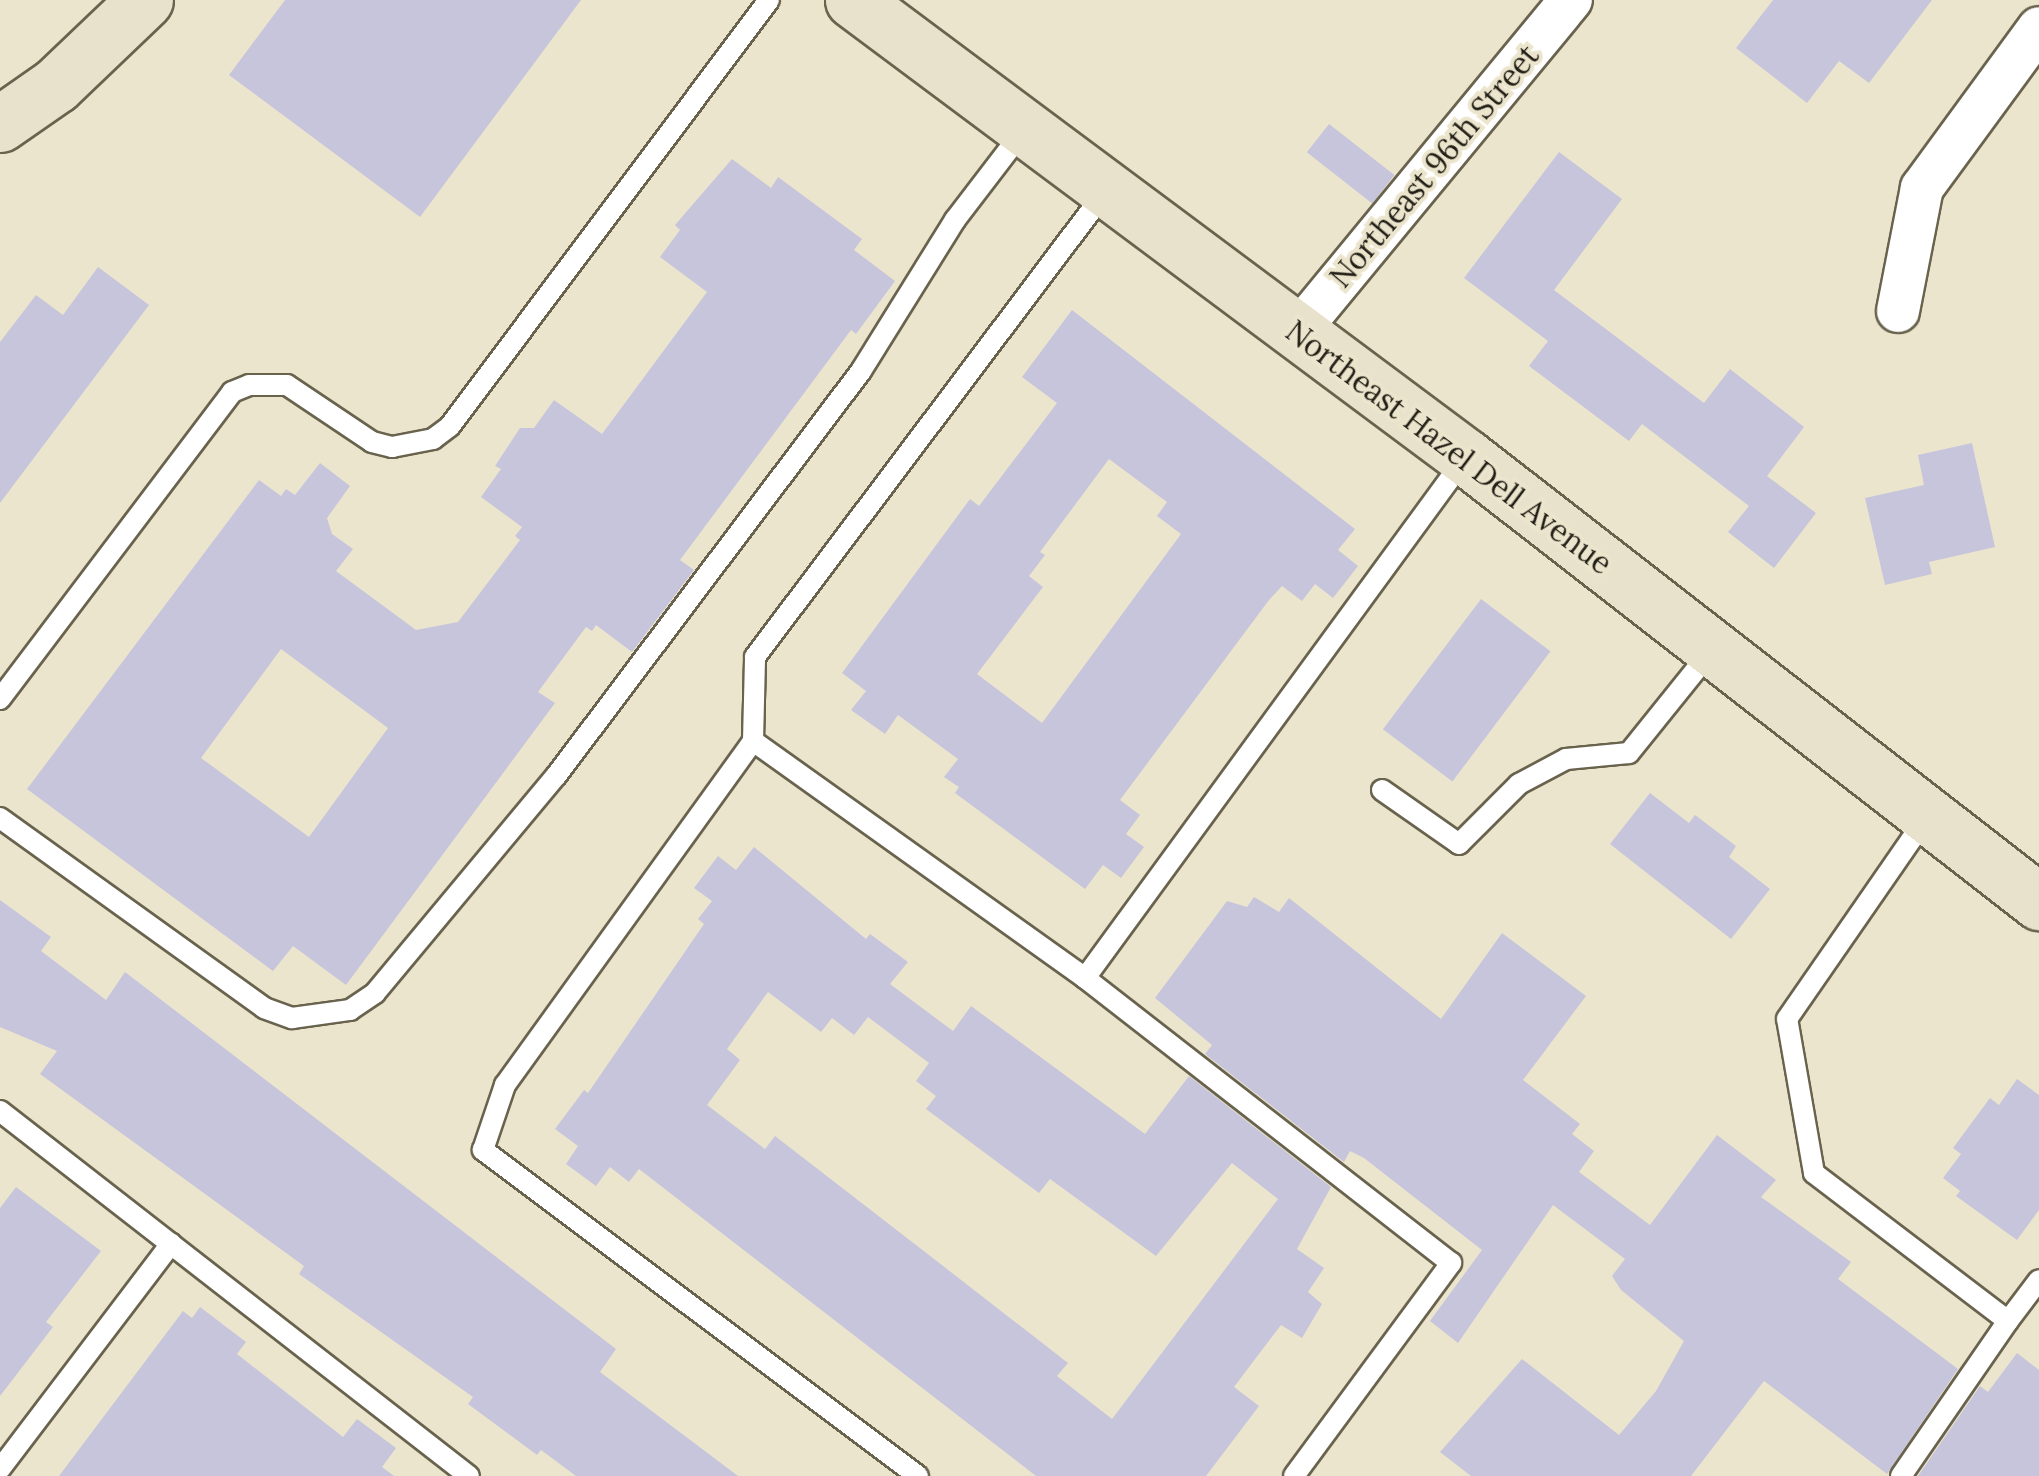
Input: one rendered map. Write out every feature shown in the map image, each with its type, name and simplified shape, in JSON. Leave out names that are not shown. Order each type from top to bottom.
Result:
[{"type":"main road","points":[[0,124],[56,85],[144,0]]},
{"type":"main road","name":"Northeast Hazel Dell Avenue","points":[[853,0],[1023,131],[1466,457],[2039,902]]},
{"type":"street","name":"Northeast 96th Street","points":[[1298,331],[1570,0]]},
{"type":"street","points":[[1898,311],[1922,188],[2039,28]]},
{"type":"lane","points":[[0,699],[232,392],[250,384],[287,384],[372,442],[392,447],[414,446],[450,426],[769,0]]},
{"type":"lane","points":[[0,818],[264,1008],[307,1018],[350,1010],[375,993],[556,776],[861,372],[955,220],[1023,131]]},
{"type":"lane","points":[[918,1476],[484,1150],[505,1085],[754,741],[755,657],[1106,190]]},
{"type":"lane","points":[[1084,978],[1466,457]]},
{"type":"lane","points":[[1382,790],[1459,844],[1519,784],[1566,759],[1630,753],[1712,649]]},
{"type":"lane","points":[[754,741],[1084,978],[1451,1263],[1294,1476]]},
{"type":"lane","points":[[1928,815],[1787,1019],[1814,1173],[2008,1320]]},
{"type":"lane","points":[[0,1111],[455,1472]]},
{"type":"lane","points":[[0,1470],[171,1244]]},
{"type":"lane","points":[[1901,1476],[2039,1280]]},
{"type":"building","points":[[285,0],[581,0],[420,217],[229,75]]},
{"type":"building","points":[[1773,0],[1932,0],[1869,83],[1839,61],[1807,103],[1736,48]]},
{"type":"building","points":[[1329,124],[1394,175],[1372,203],[1307,152]]},
{"type":"building","points":[[1559,152],[1622,199],[1554,290],[1704,403],[1730,369],[1804,427],[1767,476],[1816,513],[1774,568],[1728,532],[1749,506],[1642,424],[1629,441],[1529,366],[1548,341],[1464,278]]},
{"type":"building","points":[[732,159],[771,188],[778,177],[862,239],[854,250],[895,281],[856,334],[851,330],[680,560],[694,570],[632,652],[596,625],[592,631],[586,627],[538,692],[555,703],[346,985],[293,946],[273,971],[27,789],[259,480],[281,496],[286,489],[295,495],[320,463],[350,486],[327,518],[332,534],[353,549],[336,571],[416,630],[458,622],[520,540],[515,536],[522,527],[481,497],[501,469],[495,466],[520,428],[534,428],[554,400],[602,434],[707,292],[660,257],[680,230],[675,225]],"holes":[[[281,649],[388,728],[309,837],[201,758]]]},
{"type":"building","points":[[98,267],[149,305],[0,503],[0,342],[36,295],[63,315]]},
{"type":"building","points":[[1072,310],[1355,529],[1338,550],[1358,566],[1333,598],[1315,584],[1302,601],[1282,586],[1269,600],[1120,800],[1140,815],[1126,834],[1144,847],[1121,878],[1103,865],[1085,889],[955,793],[959,787],[944,777],[958,759],[898,715],[885,734],[851,710],[866,691],[842,673],[970,499],[979,506],[1057,403],[1022,377]],"holes":[[[1109,459],[1167,502],[1157,516],[1181,534],[1042,723],[977,674],[1043,587],[1029,576],[1045,555],[1040,552]]]},
{"type":"building","points":[[1972,443],[1995,547],[1929,562],[1932,574],[1885,585],[1865,498],[1924,485],[1918,455]]},
{"type":"building","points":[[1481,599],[1550,651],[1452,782],[1383,729]]},
{"type":"building","points":[[1650,793],[1689,823],[1695,815],[1736,846],[1729,857],[1770,889],[1731,939],[1610,844]]},
{"type":"building","points":[[754,847],[866,939],[870,934],[908,962],[890,984],[953,1031],[971,1006],[1145,1134],[1189,1076],[1331,1187],[1297,1249],[1324,1268],[1308,1292],[1322,1304],[1302,1338],[1281,1325],[1234,1387],[1259,1406],[1206,1476],[1036,1476],[639,1169],[629,1182],[610,1167],[596,1186],[566,1164],[578,1146],[555,1129],[584,1090],[588,1093],[704,924],[698,919],[712,901],[694,888],[718,856],[736,870]],"holes":[[[768,992],[821,1032],[832,1018],[854,1035],[868,1017],[929,1063],[916,1081],[936,1096],[926,1109],[1039,1193],[1050,1179],[1156,1256],[1232,1163],[1278,1199],[1112,1419],[1057,1376],[1068,1363],[938,1262],[775,1136],[765,1149],[707,1105],[740,1060],[727,1049]]]},
{"type":"building","points":[[1254,897],[1279,912],[1289,898],[1441,1019],[1502,933],[1586,996],[1523,1080],[1580,1124],[1572,1134],[1594,1151],[1579,1172],[1650,1225],[1717,1135],[1776,1180],[1761,1197],[1851,1262],[1838,1279],[1958,1369],[1887,1474],[1764,1381],[1691,1476],[1471,1476],[1440,1452],[1522,1359],[1619,1435],[1656,1391],[1684,1341],[1621,1290],[1612,1276],[1625,1259],[1553,1205],[1458,1343],[1430,1321],[1482,1250],[1364,1158],[1350,1151],[1344,1162],[1205,1054],[1212,1045],[1155,998],[1227,901],[1247,907]]},
{"type":"building","points":[[0,900],[51,937],[41,951],[106,1000],[125,972],[616,1349],[600,1372],[738,1476],[576,1476],[541,1450],[537,1455],[468,1404],[473,1397],[299,1274],[304,1266],[40,1074],[57,1051],[0,1027]]},
{"type":"building","points":[[2017,1079],[2039,1095],[2039,1210],[2017,1240],[1956,1196],[1960,1191],[1943,1178],[1961,1154],[1953,1148],[1990,1098],[1999,1105]]},
{"type":"building","points":[[16,1187],[101,1251],[46,1322],[53,1327],[0,1396],[0,1208]]},
{"type":"building","points":[[200,1307],[246,1342],[237,1354],[343,1437],[357,1419],[396,1448],[382,1467],[394,1476],[59,1476],[183,1311],[192,1318]]},
{"type":"building","points":[[2017,1353],[2039,1370],[2039,1476],[1918,1476],[1980,1386],[1988,1392]]}]
